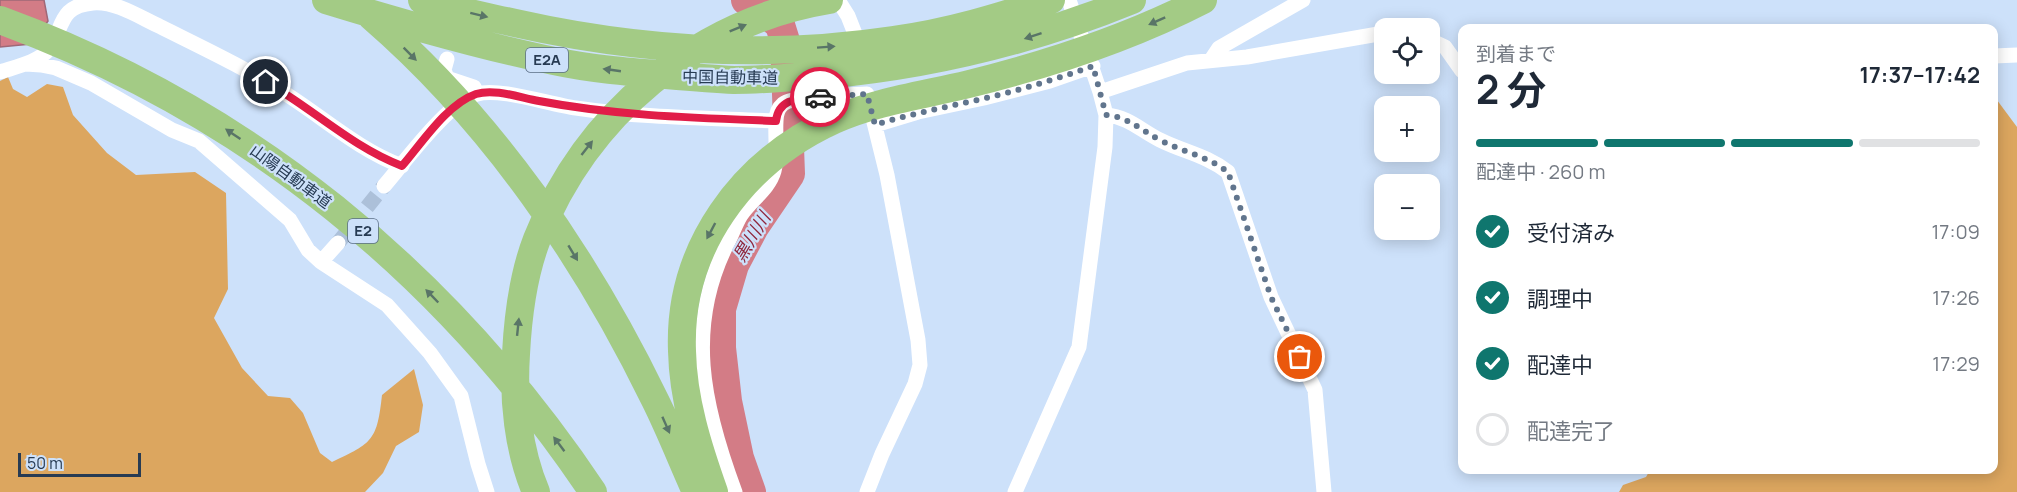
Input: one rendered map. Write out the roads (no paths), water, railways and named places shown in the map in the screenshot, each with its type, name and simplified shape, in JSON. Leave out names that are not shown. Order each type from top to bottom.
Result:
[{"type":"highway","name":"中国自動車道","points":[[326,0],[408,26],[555,62],[621,72],[734,80],[775,79],[891,67],[949,58],[1004,45],[1079,9],[1132,0]]},
{"type":"highway","points":[[352,0],[446,90],[508,161],[538,201],[570,247],[655,399],[696,492]]},
{"type":"highway","name":"中国自動車道","points":[[422,0],[577,36],[665,48],[768,51],[838,47],[894,40],[943,31],[1051,0]]},
{"type":"highway","points":[[536,492],[523,448],[516,410],[517,327],[525,280],[542,230],[560,190],[583,152],[621,108],[644,86],[682,57],[724,34],[770,15],[829,0]]},
{"type":"highway","points":[[714,492],[692,423],[685,387],[682,350],[683,315],[690,281],[700,250],[717,219],[738,189],[762,165],[789,146],[836,120],[862,110],[913,96],[1012,72],[1111,41],[1203,0]]},
{"type":"highway","name":"山陽自動車道","points":[[0,20],[68,46],[134,77],[227,130],[340,211],[388,252],[430,293],[521,393],[592,492]]},
{"type":"street","points":[[838,0],[848,16],[860,47],[867,94],[887,175],[918,339],[920,365],[915,384],[867,492]]},
{"type":"street","points":[[1211,60],[1219,48],[1303,0]]},
{"type":"street","points":[[0,72],[42,56],[49,49],[65,15],[72,9],[92,3],[105,4],[125,10],[227,60],[285,93],[368,150],[402,166]]},
{"type":"street","points":[[1015,492],[1079,346],[1105,147],[1106,115],[1079,9]]},
{"type":"street","points":[[1100,92],[1187,63],[1247,57],[1374,35]]},
{"type":"street","points":[[1440,45],[1445,47],[1458,65]]},
{"type":"street","points":[[1998,56],[2017,55]]},
{"type":"street","points":[[447,59],[444,70],[447,78],[474,87],[477,94]]},
{"type":"street","points":[[23,64],[56,68],[91,83],[171,130],[199,141],[290,220],[308,250],[321,262],[387,305],[436,361],[461,396],[487,492]]},
{"type":"street","points":[[875,125],[918,112],[1050,81],[1093,66]]},
{"type":"street","points":[[384,186],[452,108],[477,94],[497,93],[575,108],[627,114],[776,121]]},
{"type":"street","points":[[735,492],[711,421],[703,375],[702,320],[708,291],[721,255],[742,215],[770,181],[775,169],[777,112],[783,104],[797,99],[867,94]]},
{"type":"street","points":[[1106,115],[1119,116],[1161,141],[1215,162],[1228,172],[1271,297],[1315,390],[1324,492]]},
{"type":"street","points":[[321,262],[338,243]]},
{"type":"waterway","name":"黒川川","points":[[746,0],[756,4],[780,25],[785,41],[790,174],[754,227],[734,265],[721,309],[721,348],[727,401],[739,458],[751,492]]},
{"type":"tunnel","points":[[338,243],[384,186]]}]
